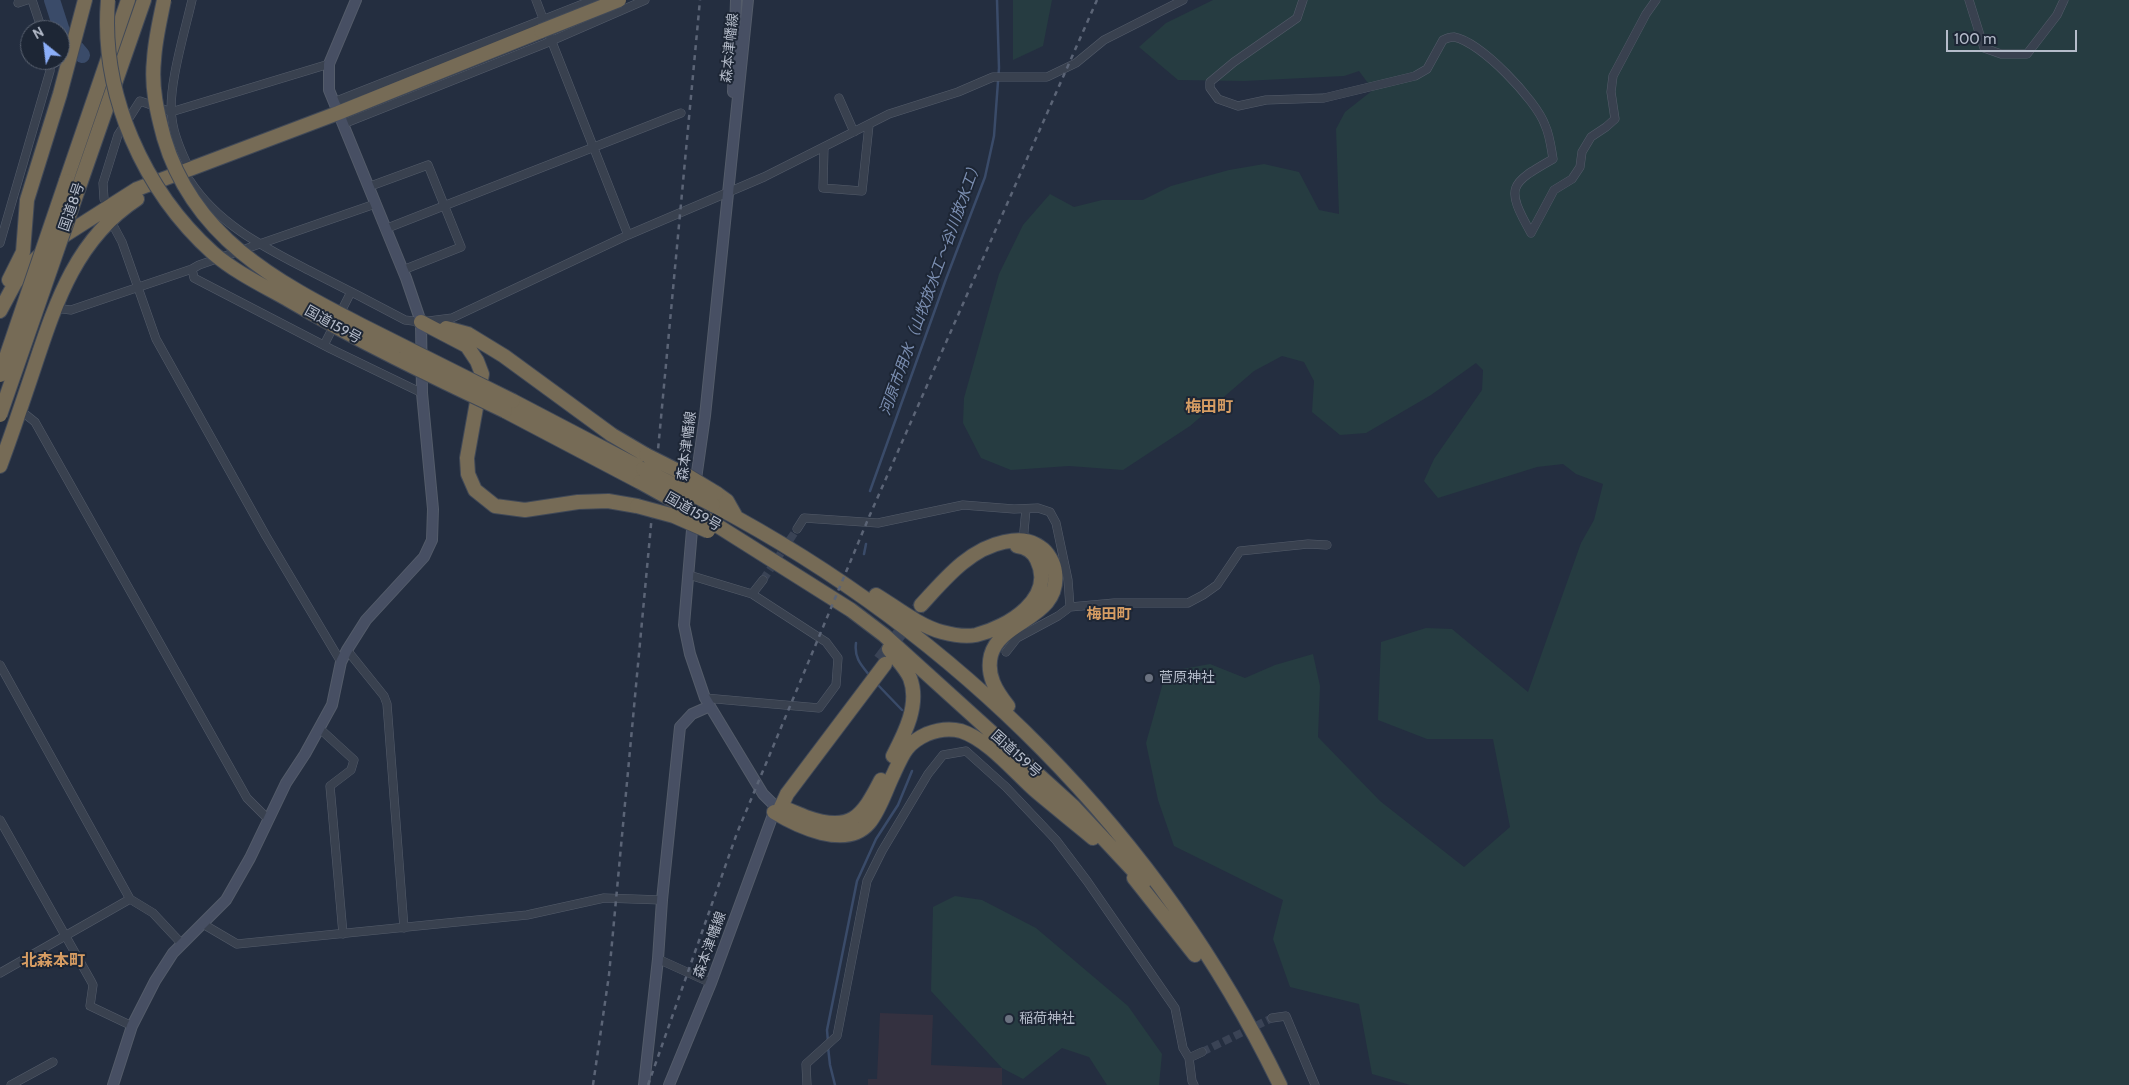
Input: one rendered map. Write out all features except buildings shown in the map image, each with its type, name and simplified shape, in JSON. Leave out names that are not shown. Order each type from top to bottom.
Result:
[{"type":"highway","points":[[0,298],[23,252],[27,200],[74,45],[85,0]]},
{"type":"highway","name":"国道159号","points":[[108,0],[108,46],[118,99],[124,118],[150,177],[182,221],[214,254],[251,278],[345,332],[415,368],[509,406]]},
{"type":"highway","name":"国道8号","points":[[0,415],[73,184],[128,0]]},
{"type":"highway","name":"国道8号","points":[[0,375],[144,0]]},
{"type":"highway","name":"国道159号","points":[[164,0],[154,61],[154,92],[158,115],[169,156],[183,187],[198,209],[225,239],[250,261],[291,288],[642,476],[709,526],[851,610],[884,635],[1016,754],[1105,838],[1150,888],[1174,919],[1214,978],[1251,1040],[1274,1085]]},
{"type":"highway","points":[[0,466],[54,308],[81,255],[102,226],[124,207],[143,194],[619,0]]},
{"type":"highway","points":[[0,311],[22,273],[57,240],[137,189],[171,175],[190,176]]},
{"type":"highway","points":[[421,322],[468,334],[504,356],[612,435],[688,476],[714,499]]},
{"type":"highway","points":[[421,322],[467,346],[477,361],[482,374],[467,458],[468,474],[475,490],[496,506],[524,510],[578,502],[608,502],[637,506],[709,526]]},
{"type":"highway","name":"国道159号","points":[[642,476],[714,499],[736,517],[790,548],[881,608],[937,652],[993,700],[1078,786],[1117,832],[1173,906],[1227,987],[1280,1085]]},
{"type":"highway","points":[[790,548],[816,558],[928,626],[941,632],[964,636],[976,635],[1009,621],[1023,612],[1034,600],[1042,581],[1041,567],[1035,556],[1023,543]]},
{"type":"highway","points":[[923,607],[971,562],[1002,549],[1023,543],[1035,543],[1045,550],[1055,570],[1054,588],[1051,597],[1045,606],[1002,638],[992,652],[989,665],[992,682],[999,695],[1022,722],[1064,764],[1116,822],[1172,897],[1173,906]]},
{"type":"highway","points":[[776,808],[831,823],[846,822],[857,817],[866,808],[898,746],[913,705],[910,678],[904,667],[889,650],[884,635]]},
{"type":"highway","points":[[776,808],[883,662]]},
{"type":"highway","points":[[776,808],[802,827],[832,835],[853,833],[868,824],[874,816],[903,752],[914,740],[945,730],[961,731],[991,749],[1037,792],[1114,857],[1171,923],[1208,974],[1214,978]]},
{"type":"highway","points":[[1255,1036],[1262,1040],[1287,1085]]},
{"type":"street","points":[[18,3],[27,0]]},
{"type":"street","points":[[32,0],[39,20]]},
{"type":"street","points":[[192,0],[174,82],[171,112],[176,136],[190,176],[205,202],[230,224],[258,244],[405,320],[421,322],[452,318],[628,235],[764,177],[889,114],[999,77],[1047,77],[1076,63],[1104,40],[1183,0]]},
{"type":"street","points":[[113,1085],[132,1026],[156,981],[181,943],[226,900],[236,884],[286,783],[332,705],[341,662],[347,650],[366,620],[424,557],[432,540],[433,509],[422,393],[421,322],[403,270],[329,90],[329,64],[356,0]]},
{"type":"street","points":[[536,0],[545,30],[628,235]]},
{"type":"street","points":[[338,113],[486,64],[593,0]]},
{"type":"street","points":[[338,113],[479,46],[545,30],[645,0]]},
{"type":"street","name":"森本津幡線","points":[[734,128],[732,122],[736,0]]},
{"type":"street","name":"森本津幡線","points":[[669,1085],[711,983],[776,808],[763,794],[707,702],[690,654],[684,625],[696,481],[705,416],[748,0]]},
{"type":"street","points":[[1303,0],[1297,18],[1234,62],[1210,82],[1210,88],[1218,98],[1238,106],[1266,100],[1308,100],[1346,93],[1415,76],[1427,69],[1443,40],[1452,36],[1464,40],[1480,49],[1530,98],[1545,123],[1551,143],[1552,159],[1523,176],[1515,187],[1515,200],[1531,233],[1554,190],[1572,179],[1580,167],[1582,152],[1591,136],[1606,127],[1615,118],[1610,92],[1612,76],[1646,14],[1656,0]]},
{"type":"street","points":[[1968,0],[1984,48],[2002,54],[2027,54],[2057,15],[2064,0]]},
{"type":"street","points":[[104,199],[103,183],[118,135],[140,100],[171,112],[329,64]]},
{"type":"street","points":[[0,243],[50,70]]},
{"type":"street","points":[[839,98],[854,132]]},
{"type":"street","points":[[385,229],[681,112]]},
{"type":"street","points":[[824,147],[823,188],[862,191],[869,125]]},
{"type":"street","points":[[368,187],[428,166],[461,247],[403,270]]},
{"type":"street","points":[[54,308],[71,310],[375,204]]},
{"type":"street","points":[[114,227],[122,242],[156,339],[266,536],[341,662]]},
{"type":"street","points":[[192,269],[194,278],[422,393]]},
{"type":"street","points":[[324,345],[351,292]]},
{"type":"street","points":[[20,410],[35,422],[247,798],[268,819]]},
{"type":"street","points":[[796,529],[804,518],[878,523],[963,505],[1038,508],[1050,512],[1056,523],[1068,580],[1070,606]]},
{"type":"street","points":[[1023,543],[1026,509]]},
{"type":"street","points":[[1006,652],[1017,638],[1058,616],[1070,606],[1114,603],[1188,604],[1217,585],[1240,551],[1308,544],[1327,545]]},
{"type":"street","points":[[644,1085],[680,727],[707,702],[819,708],[836,685],[838,658],[826,642],[752,594],[688,575]]},
{"type":"street","points":[[752,594],[763,580]]},
{"type":"street","points":[[347,650],[384,696],[387,704],[404,928]]},
{"type":"street","points":[[0,664],[130,899],[153,913],[181,943]]},
{"type":"street","points":[[319,728],[354,760],[351,770],[330,786],[343,934]]},
{"type":"street","points":[[807,1085],[806,1064],[838,1036],[867,881],[882,851],[928,774],[943,755],[966,751],[1006,787],[1056,840],[1087,881],[1175,1008],[1183,1048],[1189,1058],[1194,1085]]},
{"type":"street","points":[[0,820],[93,985],[90,1006],[132,1026]]},
{"type":"street","points":[[202,924],[237,944],[527,915],[604,898],[662,900]]},
{"type":"street","points":[[0,974],[130,899]]},
{"type":"street","points":[[658,959],[711,983]]},
{"type":"street","points":[[1272,1018],[1286,1016],[1315,1085]]},
{"type":"street","points":[[1189,1058],[1202,1052]]},
{"type":"street","points":[[11,1085],[53,1062]]},
{"type":"shaded area","points":[[880,1013],[933,1015],[931,1065],[1002,1068],[1002,1085],[868,1085],[868,1079],[877,1079]]},
{"type":"green space","points":[[1013,0],[1052,0],[1043,46],[1013,60]]},
{"type":"green space","points":[[1213,0],[2129,0],[2129,1085],[1410,1085],[1372,1074],[1359,1004],[1290,987],[1273,939],[1283,900],[1174,846],[1158,800],[1146,743],[1166,672],[1210,664],[1245,678],[1275,665],[1313,654],[1320,686],[1318,737],[1380,801],[1464,867],[1510,827],[1493,739],[1427,739],[1378,720],[1381,642],[1426,628],[1452,629],[1528,692],[1581,543],[1594,520],[1603,484],[1576,474],[1563,464],[1537,467],[1438,498],[1424,481],[1434,459],[1482,390],[1483,370],[1476,363],[1431,395],[1366,433],[1340,435],[1312,412],[1314,381],[1304,362],[1282,356],[1254,371],[1190,426],[1123,470],[1069,466],[1011,470],[981,458],[963,423],[964,398],[999,274],[1023,225],[1050,194],[1074,207],[1102,200],[1143,200],[1171,186],[1229,170],[1264,164],[1299,172],[1319,210],[1339,214],[1336,129],[1345,112],[1373,90],[1359,71],[1344,76],[1244,81],[1178,80],[1139,47],[1166,23]]},
{"type":"green space","points":[[955,896],[982,900],[1036,928],[1128,1006],[1162,1054],[1159,1085],[1107,1085],[1089,1057],[1062,1048],[1023,1079],[1002,1068],[931,991],[933,907]]},
{"type":"waterway","points":[[52,0],[62,31],[82,55]]},
{"type":"waterway","name":"河原市用水（山牧放水工～谷川放水工）","points":[[870,491],[946,279],[985,177],[994,136],[999,68],[997,0]]},
{"type":"waterway","name":"河原市用水（山牧放水工～谷川放水工）","points":[[864,554],[866,544]]},
{"type":"waterway","name":"河原市用水（山牧放水工～谷川放水工）","points":[[856,643],[857,657],[870,676]]},
{"type":"waterway","name":"河原市用水（山牧放水工～谷川放水工）","points":[[877,684],[902,710]]},
{"type":"waterway","name":"河原市用水（山牧放水工～谷川放水工）","points":[[828,1042],[827,1030],[857,881],[876,839],[898,805],[912,771]]},
{"type":"waterway","name":"河原市用水（山牧放水工～谷川放水工）","points":[[828,1047],[835,1085]]},
{"type":"tunnel","points":[[763,580],[797,529]]},
{"type":"tunnel","points":[[880,660],[921,605]]},
{"type":"tunnel","points":[[1202,1052],[1272,1018]]},
{"type":"railway","points":[[593,1085],[609,975],[700,0]]},
{"type":"railway","points":[[648,1085],[737,833],[869,517],[1097,0]]},
{"type":"place","name":"菅原神社","points":[[1149,678]]},
{"type":"place","name":"稲荷神社","points":[[1009,1019]]},
{"type":"district","name":"梅田町","points":[[1209,407]]},
{"type":"district","name":"梅田町","points":[[1109,615]]},
{"type":"district","name":"北森本町","points":[[53,961]]}]
